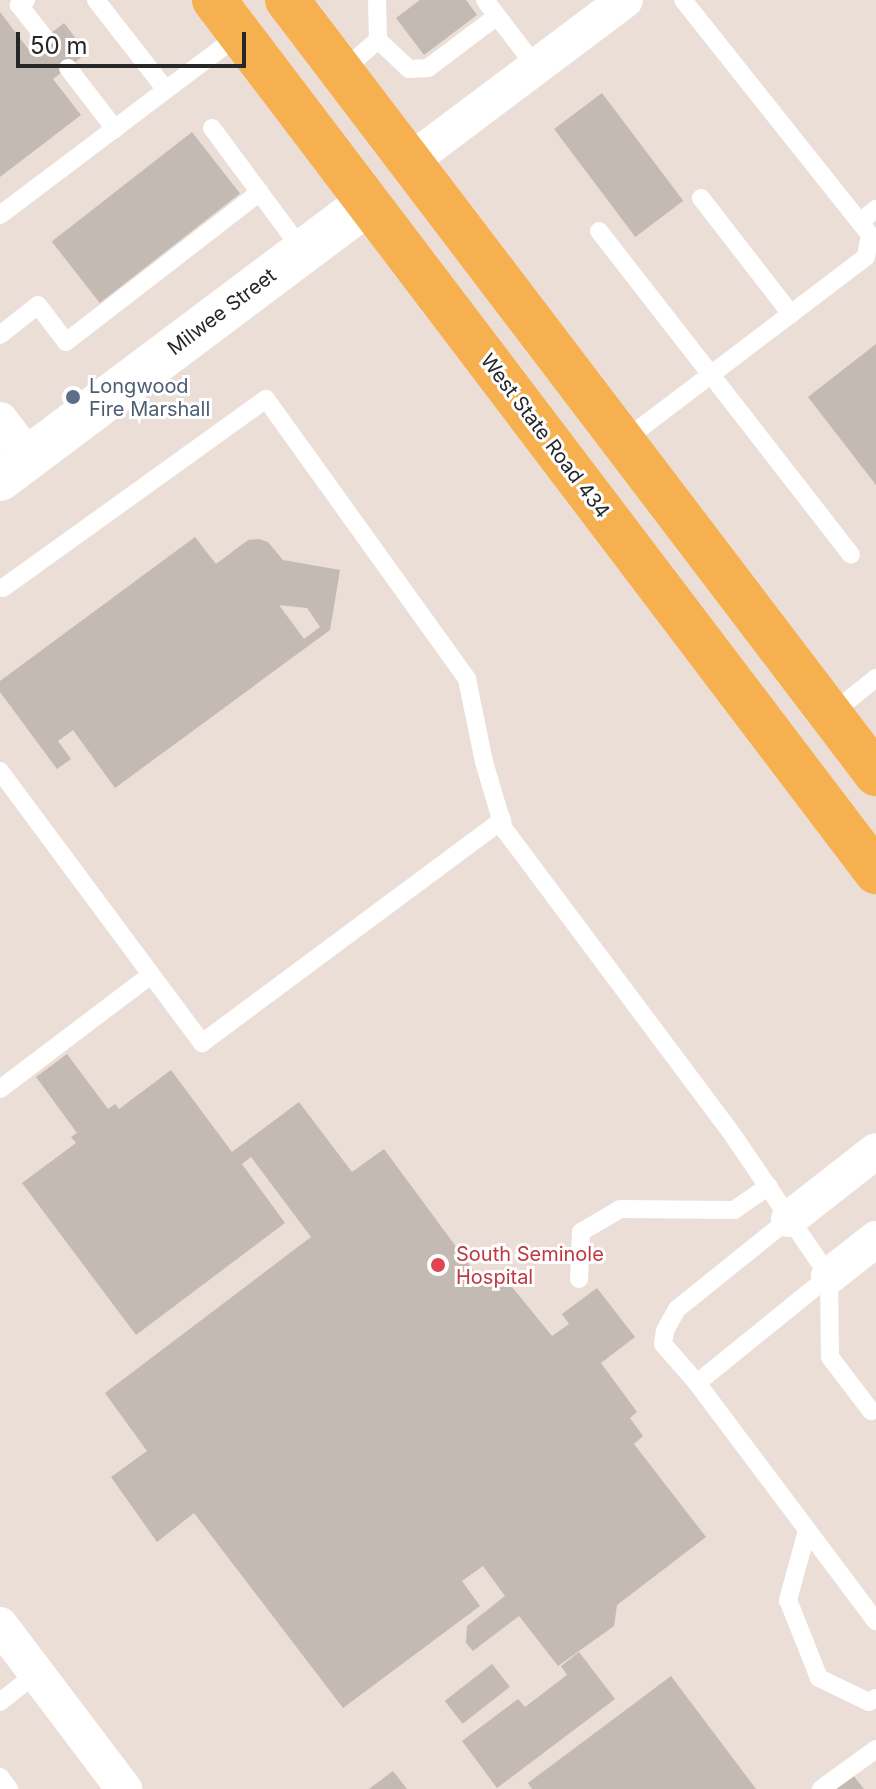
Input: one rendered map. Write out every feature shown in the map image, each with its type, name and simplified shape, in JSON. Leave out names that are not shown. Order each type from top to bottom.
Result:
[{"type":"main road","name":"West State Road 434","points":[[214,0],[876,872]]},
{"type":"main road","points":[[287,0],[876,774]]},
{"type":"main road","points":[[302,116],[409,162]]},
{"type":"main road","points":[[368,203],[390,202],[415,208],[467,237]]},
{"type":"street","points":[[409,162],[625,0]]},
{"type":"street","name":"Milwee Street","points":[[15,468],[368,203]]},
{"type":"street","points":[[0,420],[15,468]]},
{"type":"street","points":[[789,1219],[876,1151]]},
{"type":"street","points":[[829,1276],[876,1239]]},
{"type":"street","points":[[0,1625],[124,1789]]},
{"type":"lane","points":[[26,0],[19,5],[45,38]]},
{"type":"lane","points":[[96,0],[166,90]]},
{"type":"lane","points":[[377,0],[378,40],[409,69],[428,68],[497,16]]},
{"type":"lane","points":[[485,0],[536,67]]},
{"type":"lane","points":[[622,442],[866,257],[870,235],[683,0]]},
{"type":"lane","points":[[0,215],[240,34]]},
{"type":"lane","points":[[341,72],[378,40]]},
{"type":"lane","points":[[68,68],[115,129]]},
{"type":"lane","points":[[212,128],[303,251]]},
{"type":"lane","points":[[0,335],[38,305],[66,342],[260,192]]},
{"type":"lane","points":[[701,198],[791,314]]},
{"type":"lane","points":[[860,222],[876,209]]},
{"type":"lane","points":[[599,231],[851,555]]},
{"type":"lane","points":[[3,588],[266,399],[467,679],[484,762],[504,829],[769,1186],[829,1276],[830,1357],[871,1411]]},
{"type":"lane","points":[[831,714],[876,678]]},
{"type":"lane","points":[[0,771],[202,1043],[502,820]]},
{"type":"lane","points":[[0,1089],[151,975]]},
{"type":"lane","points":[[579,1279],[581,1232],[620,1209],[734,1210],[769,1186]]},
{"type":"lane","points":[[789,1219],[677,1309],[665,1331],[663,1344],[697,1383],[876,1621]]},
{"type":"lane","points":[[697,1383],[829,1276]]},
{"type":"lane","points":[[807,1531],[788,1600],[819,1678],[869,1702],[876,1698]]},
{"type":"lane","points":[[0,1702],[37,1673]]},
{"type":"lane","points":[[821,1789],[876,1749]]},
{"type":"lane","points":[[0,1777],[9,1789]]},
{"type":"building","points":[[420,0],[466,0],[477,15],[424,55],[396,18]]},
{"type":"building","points":[[0,12],[29,50],[64,23],[87,53],[53,79],[81,115],[0,177]]},
{"type":"building","points":[[602,93],[683,201],[635,237],[554,129]]},
{"type":"building","points":[[192,132],[240,193],[100,303],[52,242]]},
{"type":"building","points":[[876,344],[876,485],[808,397]]},
{"type":"building","points":[[195,537],[216,564],[248,540],[259,539],[268,542],[283,560],[340,570],[330,630],[115,788],[73,730],[58,741],[71,759],[57,769],[0,692],[0,681]],"holes":[[[279,605],[307,608],[320,627],[304,639]]]},
{"type":"building","points":[[67,1054],[108,1109],[115,1104],[119,1109],[171,1070],[232,1152],[299,1102],[352,1172],[384,1149],[485,1286],[503,1276],[552,1336],[569,1324],[562,1314],[597,1288],[635,1337],[601,1363],[637,1412],[630,1418],[643,1436],[634,1444],[706,1537],[617,1605],[614,1626],[558,1666],[519,1616],[473,1651],[466,1643],[467,1626],[505,1596],[483,1566],[462,1581],[480,1606],[343,1708],[194,1513],[157,1542],[111,1477],[147,1451],[105,1393],[311,1237],[251,1157],[242,1164],[285,1223],[136,1335],[22,1183],[76,1143],[71,1137],[77,1133],[36,1077]]},
{"type":"building","points":[[579,1652],[615,1699],[497,1788],[462,1741],[518,1699],[525,1707],[567,1675],[561,1666]]},
{"type":"building","points":[[492,1664],[510,1687],[463,1724],[445,1701]]},
{"type":"building","points":[[671,1676],[756,1789],[532,1789],[528,1783]]},
{"type":"building","points":[[393,1771],[407,1789],[369,1789]]},
{"type":"building","points":[[853,1775],[864,1789],[835,1789]]},
{"type":"place","name":"Longwood Fire Marshall","points":[[73,397]]},
{"type":"place","name":"South Seminole Hospital","points":[[438,1265]]}]
